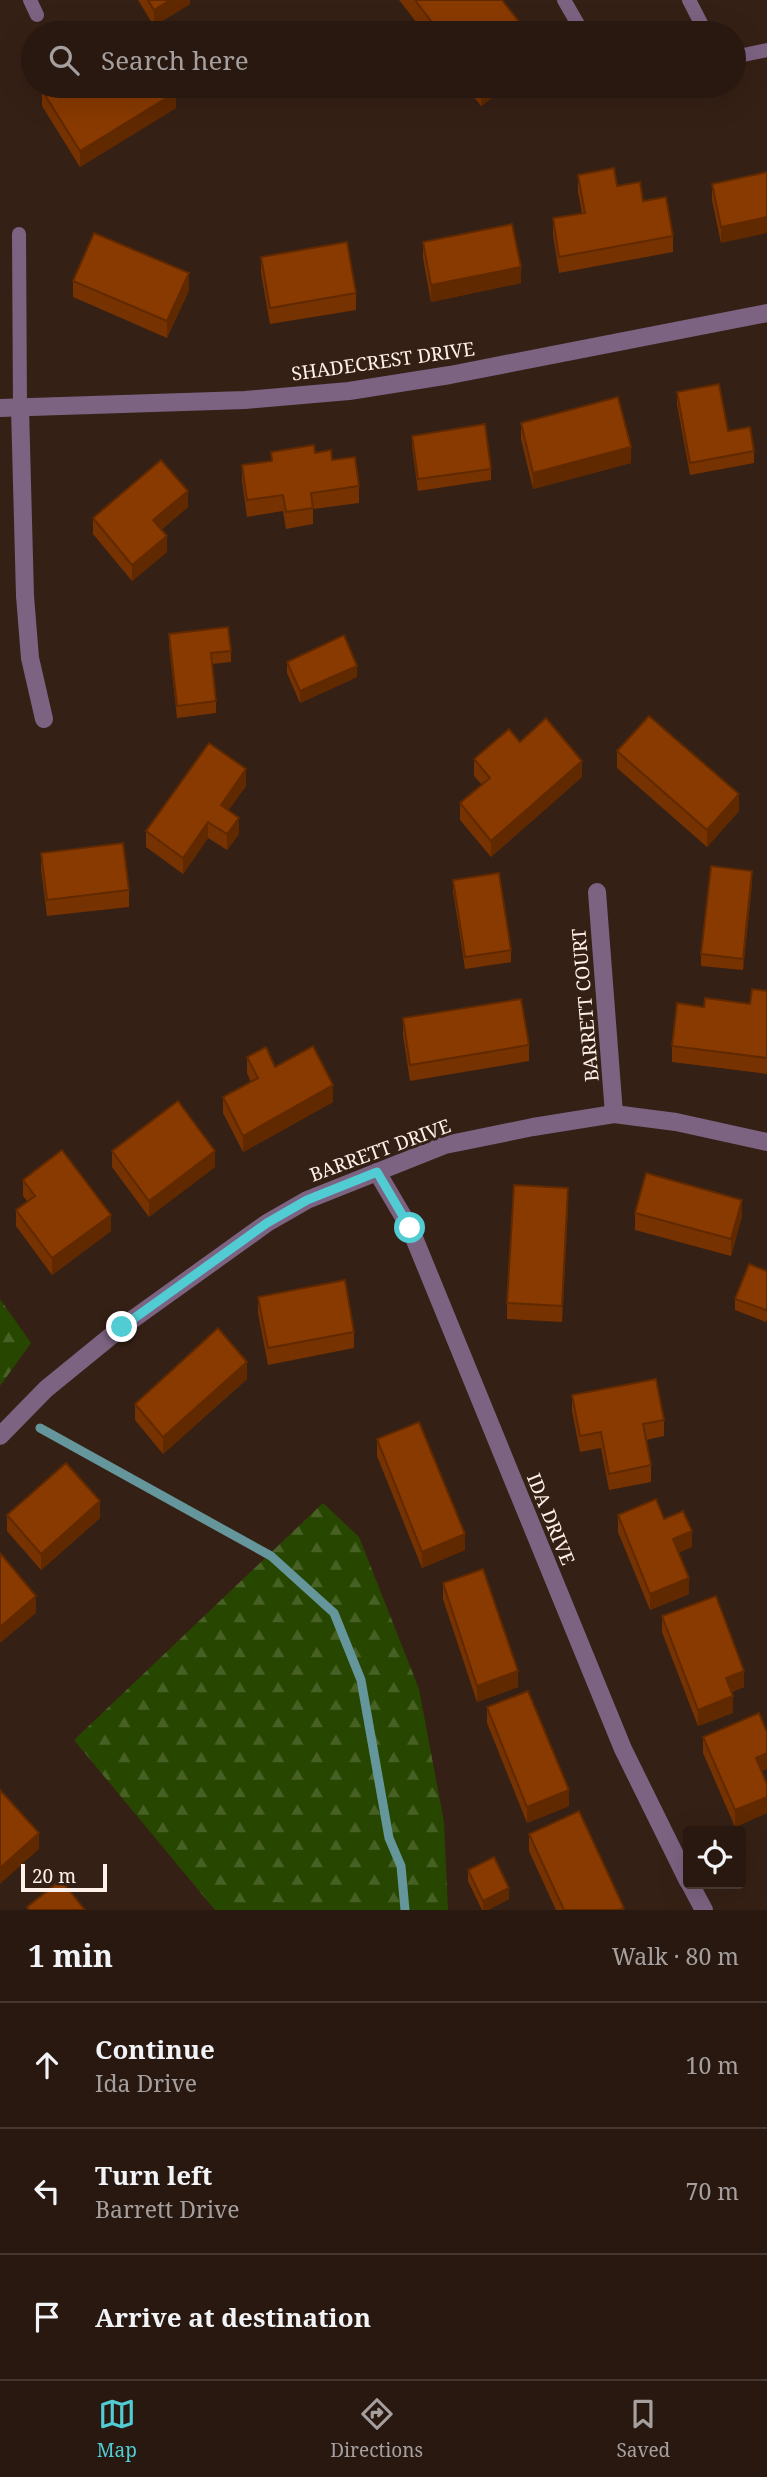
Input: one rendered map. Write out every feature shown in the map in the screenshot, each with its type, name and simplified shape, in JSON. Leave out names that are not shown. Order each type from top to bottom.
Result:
[{"type":"street","name":"SHADECREST DRIVE","points":[[0,408],[245,400],[349,391],[450,375],[767,313]]},
{"type":"street","points":[[20,408],[25,596],[29,646],[44,719]]},
{"type":"street","name":"BARRETT COURT","points":[[597,892],[614,1114]]},
{"type":"street","name":"BARRETT DRIVE","points":[[0,1436],[46,1389],[122,1327],[267,1223],[307,1200],[445,1145],[614,1114],[676,1122],[767,1142]]},
{"type":"street","name":"IDA DRIVE","points":[[377,1172],[410,1228],[623,1749],[683,1870]]},
{"type":"street","name":"IDA DRIVE","points":[[693,1889],[704,1910]]},
{"type":"lane","points":[[30,0],[37,15]]},
{"type":"lane","points":[[565,0],[576,21]]},
{"type":"lane","points":[[689,0],[700,21]]},
{"type":"lane","points":[[746,54],[767,50]]},
{"type":"lane","points":[[19,234],[20,408]]},
{"type":"green space","points":[[0,1299],[31,1343],[0,1386]]},
{"type":"green space","points":[[323,1503],[359,1537],[419,1689],[444,1822],[448,1910],[215,1910],[74,1740]]},
{"type":"building","points":[[148,0],[170,0],[154,10]]},
{"type":"building","points":[[415,0],[502,0],[519,21],[431,21]]},
{"type":"building","points":[[47,98],[166,98],[80,151]]},
{"type":"building","points":[[614,168],[617,186],[640,182],[643,201],[666,197],[673,236],[559,257],[553,218],[585,213],[578,175]]},
{"type":"building","points":[[767,172],[767,217],[721,227],[712,184]]},
{"type":"building","points":[[512,224],[521,267],[431,285],[423,242]]},
{"type":"building","points":[[94,233],[189,273],[167,321],[73,281]]},
{"type":"building","points":[[347,242],[356,293],[270,308],[261,257]]},
{"type":"building","points":[[719,384],[728,431],[750,427],[754,451],[690,463],[677,392]]},
{"type":"building","points":[[618,397],[631,447],[533,473],[521,423]]},
{"type":"building","points":[[485,424],[491,469],[418,479],[412,436]]},
{"type":"building","points":[[314,445],[315,453],[331,450],[332,460],[355,457],[359,486],[311,493],[313,508],[286,512],[283,495],[247,500],[242,465],[272,461],[271,452]]},
{"type":"building","points":[[161,460],[188,491],[153,520],[167,536],[132,565],[93,518]]},
{"type":"building","points":[[228,627],[231,651],[211,653],[216,701],[177,706],[169,634]]},
{"type":"building","points":[[344,635],[357,666],[300,691],[287,662]]},
{"type":"building","points":[[649,716],[739,794],[707,830],[617,751]]},
{"type":"building","points":[[546,718],[582,761],[491,841],[460,803],[490,778],[474,759],[509,729],[520,742]]},
{"type":"building","points":[[209,743],[246,769],[221,805],[239,818],[227,834],[208,822],[183,858],[146,831]]},
{"type":"building","points":[[123,843],[129,890],[47,900],[41,853]]},
{"type":"building","points":[[711,866],[752,871],[743,959],[701,954]]},
{"type":"building","points":[[499,873],[511,950],[465,957],[453,880]]},
{"type":"building","points":[[752,989],[767,991],[767,1058],[672,1046],[677,1003],[704,1007],[705,998],[750,1004]]},
{"type":"building","points":[[521,999],[529,1045],[410,1065],[403,1018]]},
{"type":"building","points":[[313,1046],[333,1085],[243,1136],[223,1097],[258,1078],[247,1057],[266,1047],[275,1067]]},
{"type":"building","points":[[178,1101],[215,1151],[149,1201],[112,1151]]},
{"type":"building","points":[[62,1150],[111,1215],[52,1258],[16,1210],[35,1196],[23,1180]]},
{"type":"building","points":[[646,1173],[742,1200],[731,1239],[635,1213]]},
{"type":"building","points":[[514,1185],[568,1188],[562,1306],[507,1303]]},
{"type":"building","points":[[749,1264],[767,1271],[766,1310],[735,1299]]},
{"type":"building","points":[[345,1280],[354,1332],[268,1348],[258,1297]]},
{"type":"building","points":[[218,1328],[247,1362],[163,1437],[135,1404]]},
{"type":"building","points":[[656,1379],[664,1420],[643,1424],[651,1465],[609,1474],[601,1432],[580,1436],[572,1395]]},
{"type":"building","points":[[419,1422],[465,1534],[422,1552],[377,1439]]},
{"type":"building","points":[[66,1463],[100,1501],[41,1554],[7,1515]]},
{"type":"building","points":[[656,1499],[664,1519],[683,1511],[692,1531],[673,1539],[689,1578],[650,1594],[618,1515]]},
{"type":"building","points":[[0,1553],[36,1596],[0,1627]]},
{"type":"building","points":[[483,1569],[518,1671],[477,1686],[443,1583]]},
{"type":"building","points":[[716,1596],[744,1671],[726,1678],[733,1696],[698,1710],[662,1616]]},
{"type":"building","points":[[528,1691],[569,1790],[527,1807],[487,1707]]},
{"type":"building","points":[[759,1713],[767,1732],[767,1753],[756,1758],[767,1784],[767,1797],[735,1810],[703,1737]]},
{"type":"building","points":[[0,1790],[39,1833],[0,1868]]},
{"type":"building","points":[[579,1811],[624,1908],[564,1910],[529,1834]]},
{"type":"building","points":[[494,1857],[509,1888],[483,1901],[468,1870]]},
{"type":"building","points":[[61,1880],[85,1910],[29,1910],[27,1907]]},
{"type":"waterway","points":[[40,1428],[271,1556],[334,1613],[361,1680],[389,1838],[401,1866],[405,1910]]},
{"type":"route","points":[[122,1327],[267,1223],[307,1200],[377,1172],[410,1228]]}]
